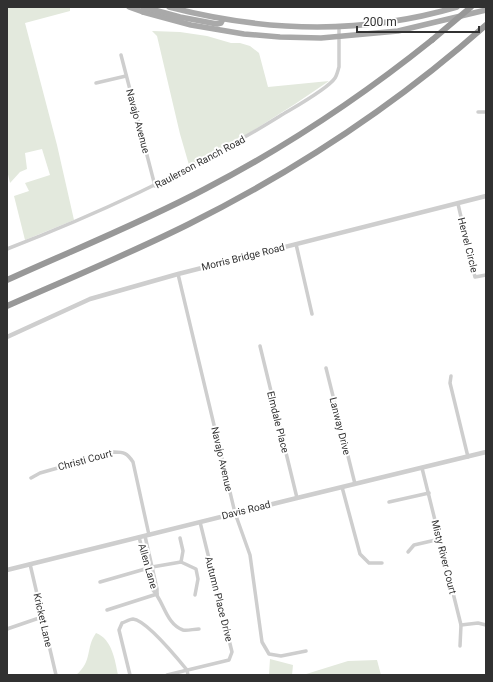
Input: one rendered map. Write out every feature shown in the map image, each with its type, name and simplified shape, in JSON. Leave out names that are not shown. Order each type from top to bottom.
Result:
[{"type":"highway","points":[[7,279],[136,223],[237,173],[334,113],[432,40],[471,7]]},
{"type":"highway","points":[[7,306],[160,238],[214,212],[314,154],[381,108],[486,25]]},
{"type":"main road","points":[[129,7],[191,25],[244,34],[321,38],[398,31],[486,10]]},
{"type":"main road","points":[[169,7],[223,19],[274,26],[312,28],[339,27],[397,21],[457,7]]},
{"type":"main road","points":[[143,12],[144,9],[147,8],[180,17],[217,24],[221,23],[223,19]]},
{"type":"street","name":"Raulerson Ranch Road","points":[[7,249],[90,216],[155,186],[247,136],[296,106],[335,78],[339,67],[339,27]]},
{"type":"street","name":"Navajo Avenue","points":[[121,55],[155,186]]},
{"type":"street","points":[[96,83],[126,76]]},
{"type":"street","points":[[478,112],[486,112]]},
{"type":"street","name":"Morris Bridge Road","points":[[7,337],[90,299],[178,274],[486,198]]},
{"type":"street","name":"Hervel Circle","points":[[458,204],[475,277],[486,275]]},
{"type":"street","points":[[296,244],[312,314]]},
{"type":"street","name":"Navajo Avenue","points":[[178,274],[235,513],[250,555],[262,642],[269,654],[281,656],[306,651]]},
{"type":"street","name":"Elmdale Place","points":[[260,346],[297,498]]},
{"type":"street","name":"Lanway Drive","points":[[326,368],[355,484]]},
{"type":"street","points":[[451,376],[450,383],[468,457]]},
{"type":"street","name":"Christi Court","points":[[30,478],[40,473],[114,452],[128,454],[132,462],[147,536]]},
{"type":"street","name":"Davis Road","points":[[7,570],[486,452]]},
{"type":"street","name":"Misty River Court","points":[[422,468],[461,626],[460,646]]},
{"type":"street","points":[[342,487],[360,554],[369,563],[382,563]]},
{"type":"street","points":[[389,502],[429,493]]},
{"type":"street","name":"Autumn Place Drive","points":[[167,675],[229,660],[232,652],[200,522]]},
{"type":"street","name":"Allen Lane","points":[[147,536],[157,594],[167,615],[174,625],[184,630],[199,629]]},
{"type":"street","name":"Allen Lane","points":[[140,537],[153,590],[157,594]]},
{"type":"street","points":[[180,538],[183,551],[181,562]]},
{"type":"street","points":[[408,552],[414,545],[440,539]]},
{"type":"street","points":[[100,582],[147,568],[181,562],[196,569],[198,579],[195,595]]},
{"type":"street","name":"Kricket Lane","points":[[30,564],[56,675]]},
{"type":"street","points":[[107,610],[157,594]]},
{"type":"street","points":[[7,629],[42,617]]},
{"type":"street","points":[[130,675],[119,630],[122,623],[132,619],[139,621],[157,637],[187,670],[188,675]]},
{"type":"street","points":[[461,626],[478,623],[486,625]]},
{"type":"shaded area","points":[[7,7],[70,7],[70,11],[25,23],[57,145],[74,220],[25,240],[14,196],[29,191],[25,183],[50,175],[42,149],[25,153],[27,169],[20,172],[10,183],[7,170]]},
{"type":"shaded area","points":[[152,31],[180,32],[207,36],[231,43],[240,43],[250,46],[259,53],[268,87],[329,81],[246,135],[189,165],[180,134],[157,36]]},
{"type":"shaded area","points":[[96,633],[106,640],[109,645],[114,657],[118,675],[76,675],[85,665]]},
{"type":"shaded area","points":[[270,659],[293,665],[292,675],[269,675]]},
{"type":"shaded area","points":[[377,660],[381,675],[303,675],[348,661]]}]
